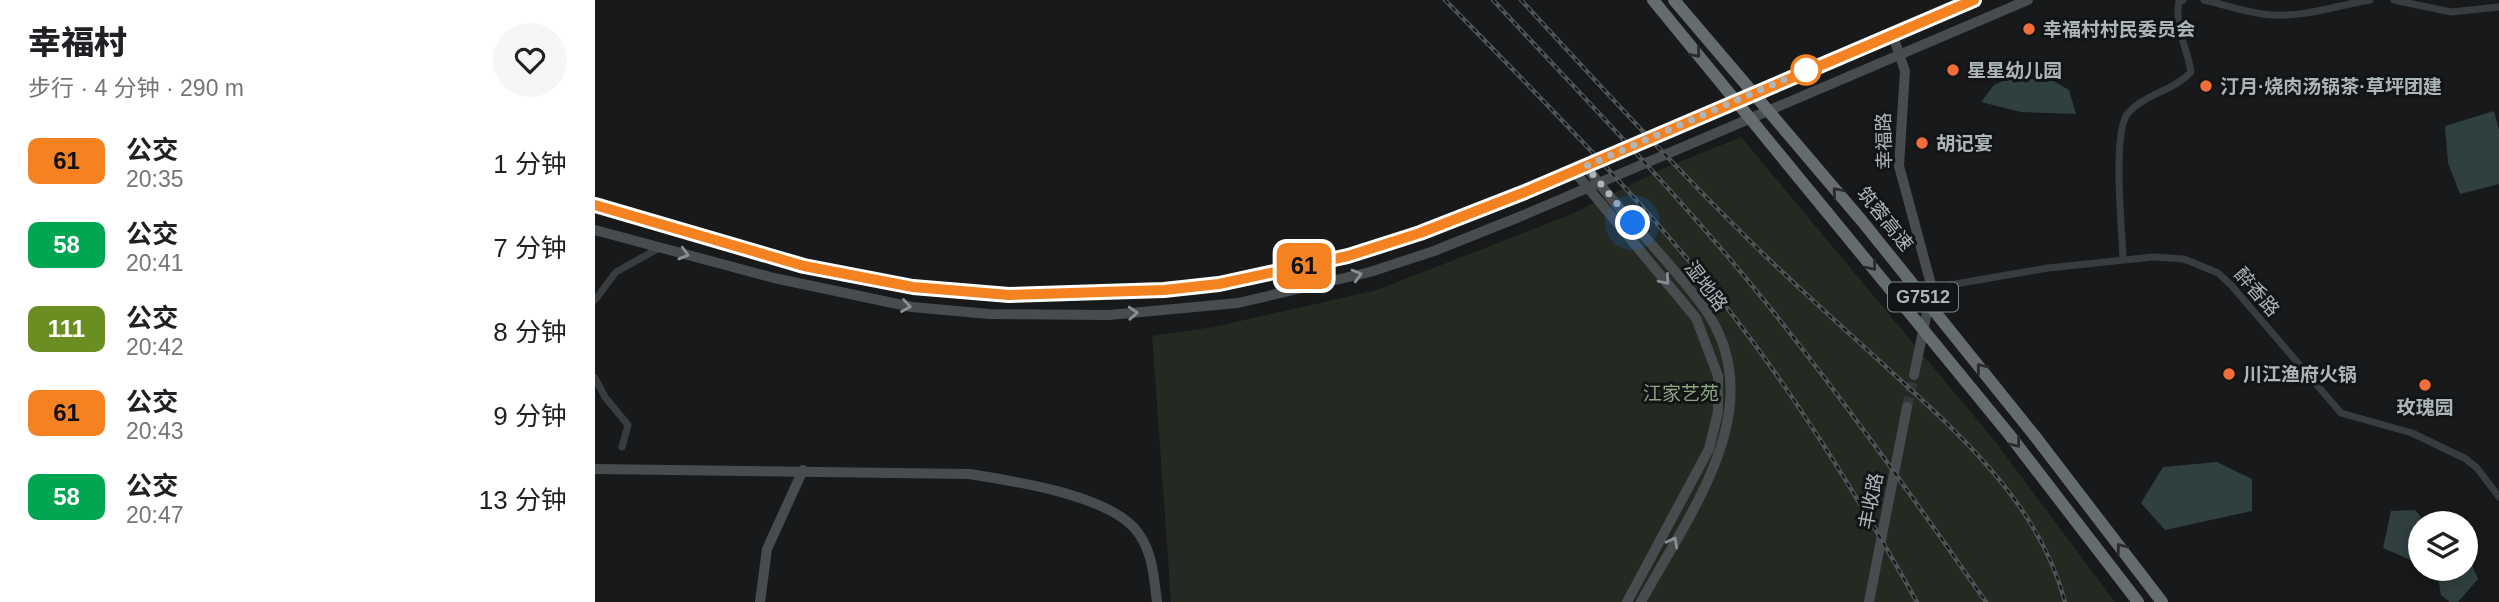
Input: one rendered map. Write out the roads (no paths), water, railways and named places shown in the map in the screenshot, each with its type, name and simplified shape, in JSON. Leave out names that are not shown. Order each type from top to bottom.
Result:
[{"type":"highway","name":"筑蓉高速","points":[[1653,0],[2008,433],[2138,602]]},
{"type":"highway","name":"筑蓉高速","points":[[1674,0],[1862,221],[2034,435],[2162,602]]},
{"type":"main road","points":[[595,205],[804,266],[913,287],[1009,295],[1100,293],[1219,284],[1348,256],[1420,233],[1586,166],[1974,0]]},
{"type":"main road","points":[[595,230],[803,285],[912,307],[989,314],[1165,312],[1249,301],[1370,272],[1434,251],[2028,0]]},
{"type":"main road","name":"幸福路","points":[[1892,33],[1905,71],[1900,102],[1899,166],[1932,288]]},
{"type":"main road","name":"湿地路","points":[[1586,166],[1592,185]]},
{"type":"main road","name":"湿地路","points":[[1574,170],[1592,185],[1696,318],[1716,366],[1719,392],[1714,434],[1641,602]]},
{"type":"main road","points":[[1914,375],[1932,288]]},
{"type":"main road","name":"丰收路","points":[[1869,602],[1907,407]]},
{"type":"main road","points":[[595,469],[969,474],[1021,482],[1073,496],[1112,511],[1139,533],[1151,560],[1157,602]]},
{"type":"main road","points":[[760,602],[767,549],[803,470]]},
{"type":"main road","name":"湿地路","points":[[1627,602],[1680,517]]},
{"type":"street","points":[[2123,258],[2119,186],[2121,128],[2127,114],[2168,86],[2183,81],[2191,72],[2178,27],[2178,6],[2179,1],[2183,0]]},
{"type":"street","points":[[2204,0],[2235,10],[2273,15],[2306,13],[2370,0]]},
{"type":"street","points":[[2394,0],[2451,12],[2499,8]]},
{"type":"street","points":[[595,300],[616,272],[661,247]]},
{"type":"street","name":"醉香路","points":[[1932,288],[2123,258],[2184,259],[2218,273],[2341,413],[2412,433],[2466,459],[2499,497]]},
{"type":"street","points":[[595,377],[605,397],[628,425],[622,446]]},
{"type":"tunnel","points":[[1907,407],[1914,375]]},
{"type":"railway","points":[[1445,0],[1597,157],[1717,295],[1780,379],[1809,423],[1917,602]]},
{"type":"railway","points":[[1493,0],[1665,185],[1763,299],[1905,487],[1986,602]]},
{"type":"railway","points":[[1521,0],[1744,235],[1974,451],[2019,506],[2038,536],[2065,602]]},
{"type":"place","name":"幸福村村民委员会","points":[[2029,29]]},
{"type":"place","name":"星星幼儿园","points":[[1953,70]]},
{"type":"place","name":"汀月·烧肉汤锅茶·草坪团建","points":[[2206,86]]},
{"type":"place","name":"胡记宴","points":[[1922,143]]},
{"type":"place","name":"川江渔府火锅","points":[[2229,374]]},
{"type":"place","name":"玫瑰园","points":[[2425,385]]},
{"type":"park label","name":"江家艺苑","points":[[1681,393]]}]
